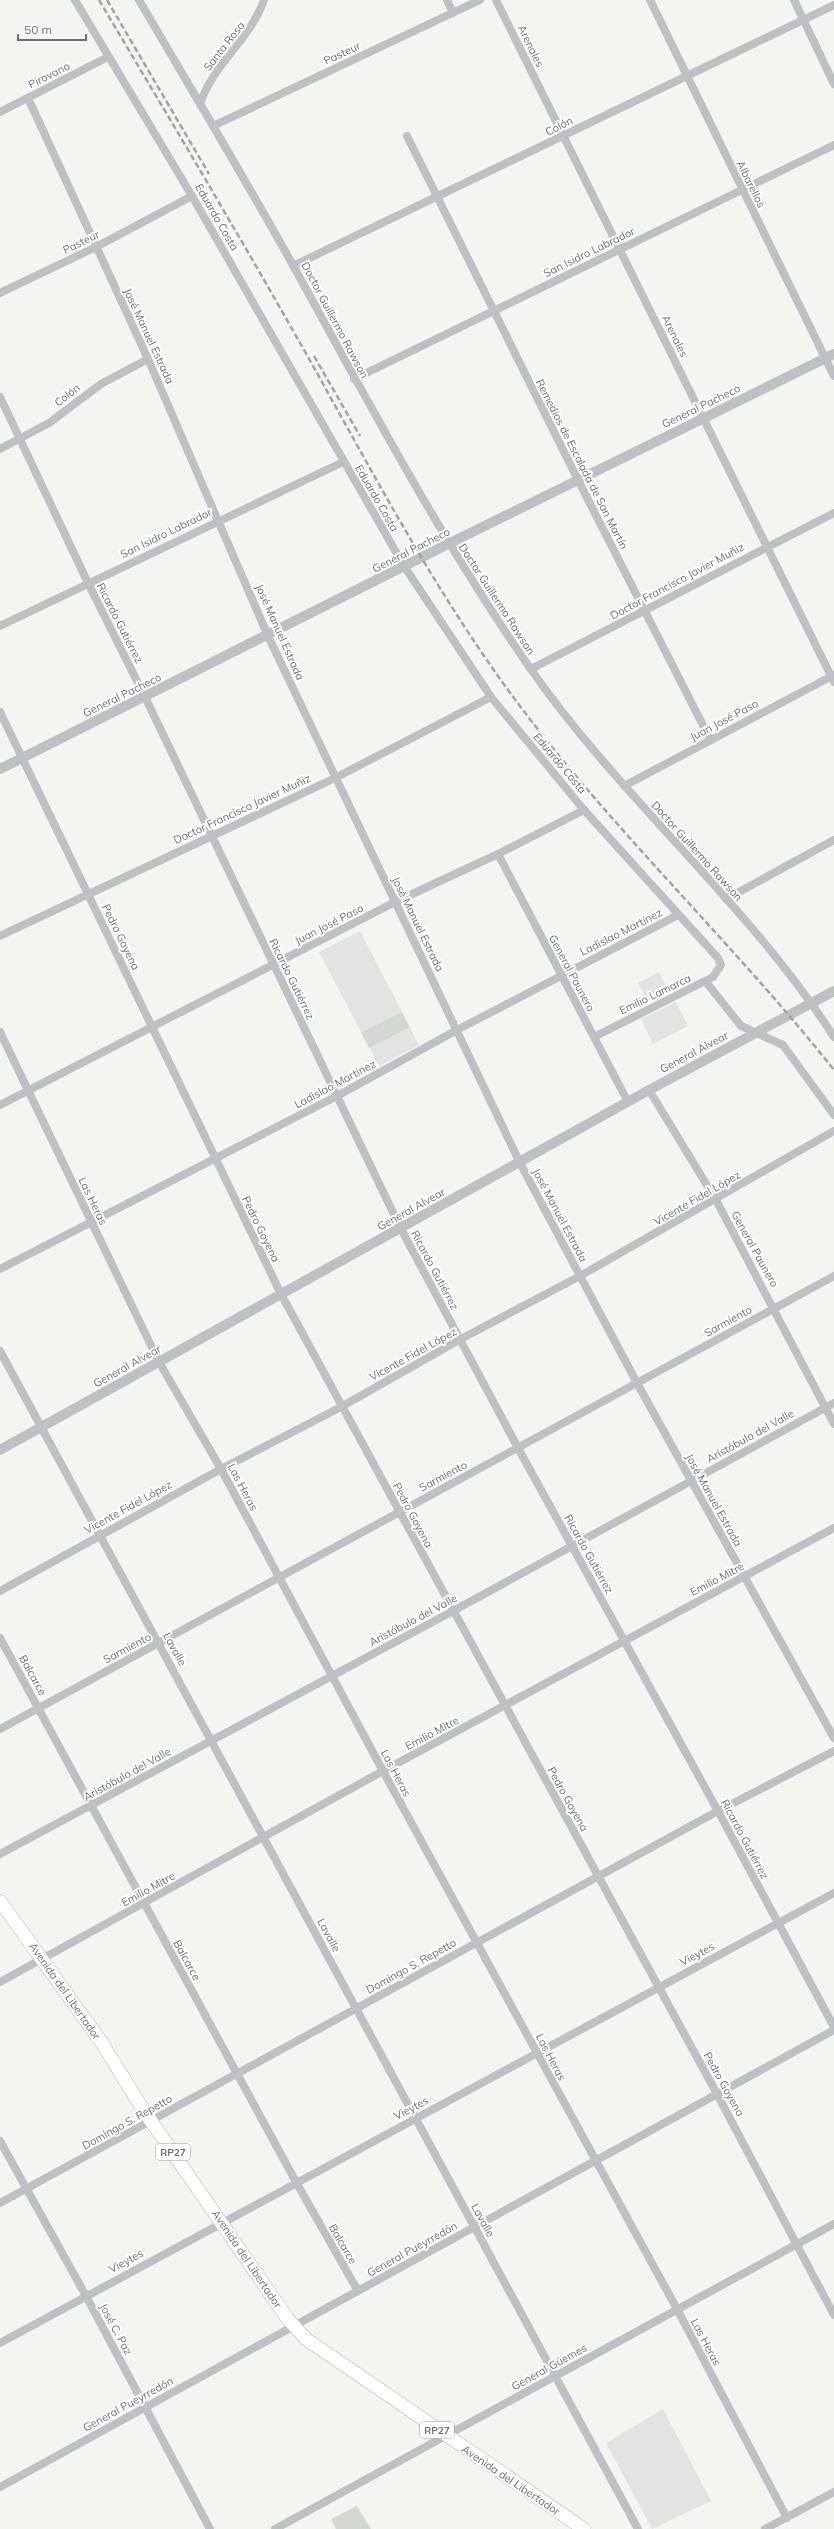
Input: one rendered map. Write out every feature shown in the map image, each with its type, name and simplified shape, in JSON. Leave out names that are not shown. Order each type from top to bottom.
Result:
[{"type":"main road","name":"Avenida del Libertador","points":[[0,1901],[43,1959],[152,2121],[294,2326],[312,2343],[445,2436],[584,2529]]},
{"type":"street","name":"Eduardo Costa","points":[[75,0],[192,196],[404,566],[491,697],[584,810],[678,915],[714,951],[721,965]]},
{"type":"street","name":"Doctor Guillermo Rawson","points":[[139,0],[293,266],[354,379],[448,544],[531,669],[576,730],[624,786],[726,899],[812,1003],[834,1037]]},
{"type":"street","name":"Santa Rosa","points":[[200,104],[205,89],[252,27],[264,0]]},
{"type":"street","points":[[447,0],[453,13]]},
{"type":"street","name":"Pasteur","points":[[213,126],[480,0]]},
{"type":"street","name":"Arenales","points":[[496,0],[766,547],[833,677]]},
{"type":"street","name":"Albarellos","points":[[650,0],[742,190],[830,356],[834,376]]},
{"type":"street","points":[[794,0],[834,84]]},
{"type":"street","name":"Colón","points":[[293,266],[834,5]]},
{"type":"street","name":"Pirovano","points":[[0,112],[108,57]]},
{"type":"street","name":"José Manuel Estrada","points":[[28,98],[148,359],[268,636],[520,1163],[637,1383],[834,1738]]},
{"type":"street","name":"Remedios de Escalada de San Martín","points":[[407,136],[578,480],[710,739]]},
{"type":"street","name":"San Isidro Labrador","points":[[354,379],[834,145]]},
{"type":"street","name":"Pasteur","points":[[0,293],[96,247],[192,196]]},
{"type":"street","name":"General Pacheco","points":[[0,769],[268,636],[448,544],[830,356]]},
{"type":"street","name":"Colón","points":[[0,449],[49,423],[102,384],[148,359]]},
{"type":"street","name":"Ricardo Gutiérrez","points":[[0,397],[21,438],[88,583],[212,835],[272,965],[337,1096],[400,1229],[518,1448],[718,1811],[834,2028]]},
{"type":"street","name":"San Isidro Labrador","points":[[0,626],[219,520],[344,462]]},
{"type":"street","name":"Doctor Francisco Javier Muñiz","points":[[531,669],[834,513]]},
{"type":"street","name":"Juan José Paso","points":[[624,786],[710,739],[833,677]]},
{"type":"street","name":"Doctor Francisco Javier Muñiz","points":[[0,936],[88,893],[335,778],[491,697]]},
{"type":"street","name":"Pedro Goyena","points":[[0,712],[281,1294],[504,1707],[599,1876],[834,2315]]},
{"type":"street","name":"Juan José Paso","points":[[0,1104],[153,1028],[395,902],[498,854],[584,810]]},
{"type":"street","points":[[726,899],[834,840]]},
{"type":"street","name":"General Paunero","points":[[498,854],[628,1102]]},
{"type":"street","name":"Ladislao Martínez","points":[[0,1269],[90,1221],[337,1096],[457,1030],[678,915]]},
{"type":"street","name":"Emilio Lamarca","points":[[594,1037],[706,982],[714,977],[721,965]]},
{"type":"street","points":[[706,982],[741,1026],[783,1045],[834,1115]]},
{"type":"street","name":"General Alvear","points":[[0,1450],[520,1163],[649,1090],[834,991]]},
{"type":"street","name":"Las Heras","points":[[0,1032],[90,1221],[160,1362],[221,1469],[383,1772],[537,2053],[594,2161],[677,2310],[787,2518]]},
{"type":"street","name":"General Paunero","points":[[649,1090],[716,1200],[775,1308],[834,1424]]},
{"type":"street","name":"Vicente Fidel López","points":[[0,1591],[221,1469],[341,1407],[459,1340],[580,1276],[716,1200],[834,1131]]},
{"type":"street","name":"Sarmiento","points":[[0,1729],[834,1276]]},
{"type":"street","name":"Lavalle","points":[[0,1351],[212,1740],[415,2118],[556,2375],[638,2529]]},
{"type":"street","name":"Aristóbulo del Valle","points":[[0,1854],[453,1611],[834,1403]]},
{"type":"street","name":"Emilio Mitre","points":[[0,1982],[383,1772],[834,1528]]},
{"type":"street","name":"Balcarce","points":[[0,1638],[296,2182],[358,2291]]},
{"type":"street","name":"Domingo S. Repetto","points":[[0,2203],[718,1811],[834,1751]]},
{"type":"street","name":"Vieytes","points":[[0,2343],[834,1893]]},
{"type":"street","name":"General Pueyrredón","points":[[0,2487],[717,2094],[834,2028]]},
{"type":"street","name":"José C. Paz","points":[[0,2141],[86,2296],[210,2529]]},
{"type":"street","name":"General Güemes","points":[[275,2529],[834,2224]]},
{"type":"street","points":[[765,2529],[834,2492]]},
{"type":"shaded area","points":[[360,931],[419,1045],[379,1066],[319,952]]},
{"type":"shaded area","points":[[659,972],[669,993],[648,1003],[638,983]]},
{"type":"shaded area","points":[[676,1002],[688,1026],[653,1044],[641,1019]]},
{"type":"shaded area","points":[[402,1012],[410,1027],[369,1048],[361,1033]]},
{"type":"shaded area","points":[[663,2409],[711,2501],[652,2529],[606,2443]]},
{"type":"shaded area","points":[[357,2506],[371,2529],[336,2529],[331,2519]]},
{"type":"railway","points":[[99,0],[254,262],[397,516],[471,637],[537,728],[578,778],[793,1020],[834,1070]]},
{"type":"railway","points":[[107,0],[209,174]]},
{"type":"railway","points":[[314,356],[360,436]]}]
